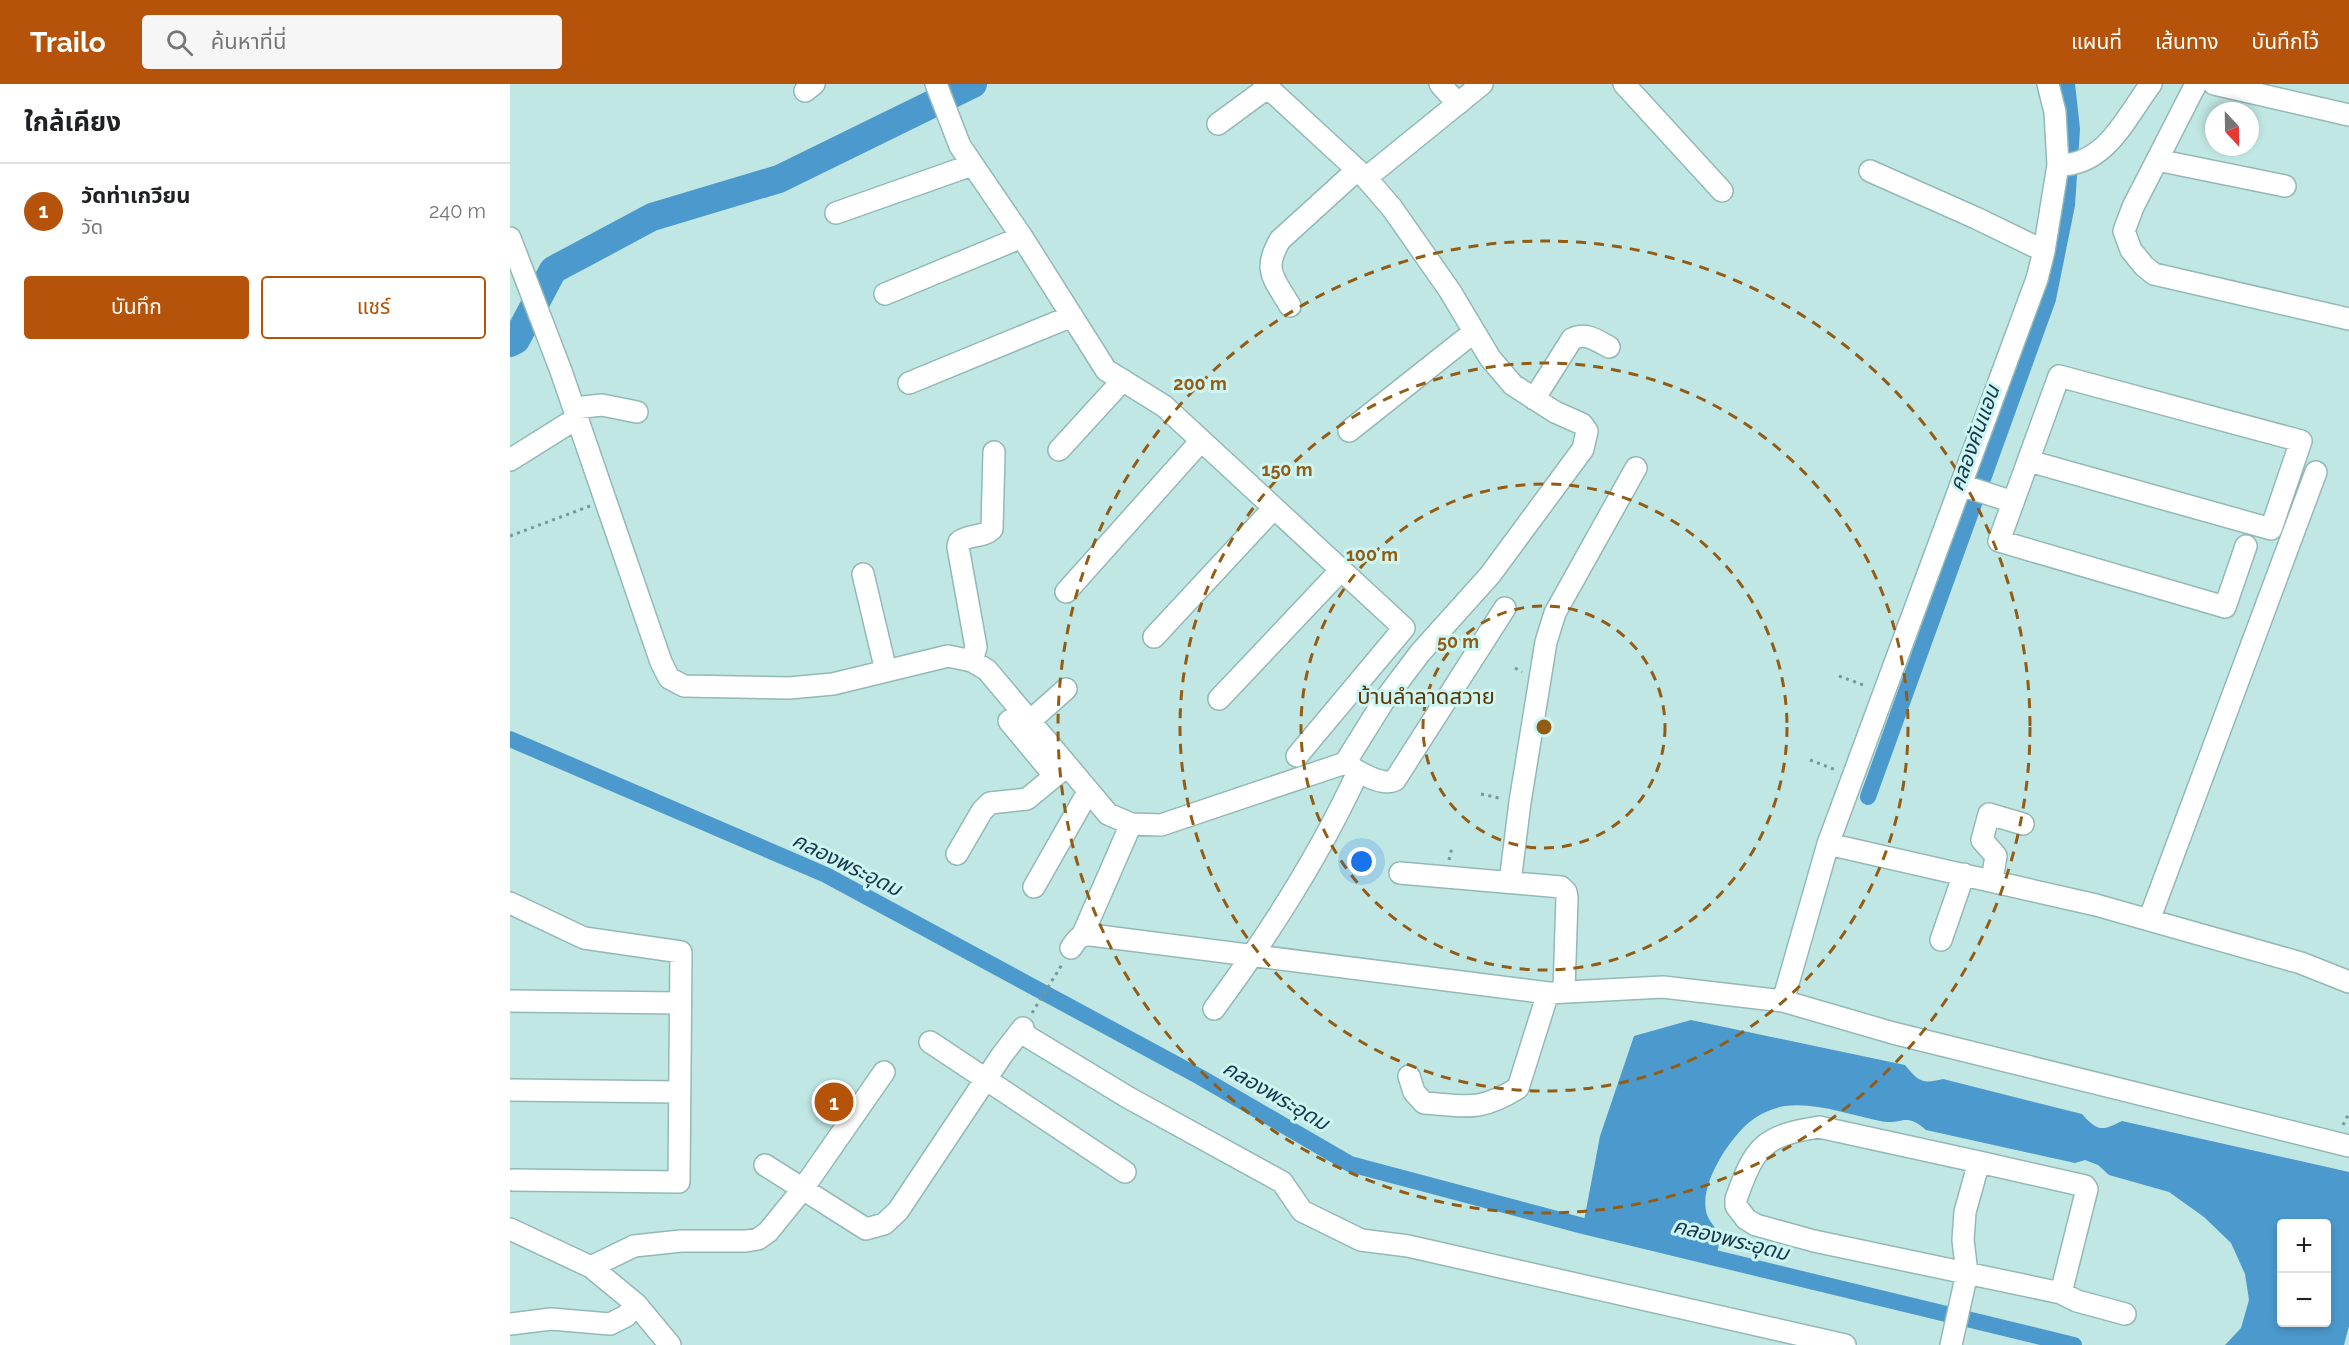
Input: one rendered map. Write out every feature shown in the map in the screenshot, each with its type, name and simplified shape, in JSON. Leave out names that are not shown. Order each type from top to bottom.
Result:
[{"type":"street","points":[[936,84],[960,146],[1022,237],[1106,370],[1164,406],[1200,442],[1404,628],[1297,756]]},
{"type":"street","points":[[1440,84],[1458,104]]},
{"type":"street","points":[[1290,306],[1269,266],[1280,240],[1361,174],[1482,84]]},
{"type":"street","points":[[1624,84],[1722,191]]},
{"type":"street","points":[[1783,1001],[1828,844],[2037,279],[2070,164],[2048,84]]},
{"type":"street","points":[[2070,164],[2099,153],[2128,119],[2151,84]]},
{"type":"street","points":[[2196,84],[2133,207],[2124,231],[2131,250],[2154,274],[2349,319]]},
{"type":"street","points":[[2214,84],[2349,115]]},
{"type":"street","points":[[1214,1009],[1255,954],[1342,806],[1352,767],[1383,702],[1420,653],[1490,575],[1583,449],[1587,431],[1582,424],[1555,412],[1514,385],[1490,358],[1432,265],[1392,208],[1361,174],[1265,86],[1218,124]]},
{"type":"street","points":[[2157,160],[2285,186]]},
{"type":"street","points":[[836,213],[972,165]]},
{"type":"street","points":[[1870,171],[2044,251]]},
{"type":"street","points":[[885,294],[1022,237]]},
{"type":"street","points":[[511,243],[529,283],[576,413],[660,662],[669,678],[684,686],[789,688],[833,684],[948,657],[972,661],[987,670],[1019,721],[1061,771],[1088,792],[1108,814],[1131,824],[1161,825],[1352,767],[1387,783],[1395,780],[1505,608]]},
{"type":"street","points":[[909,383],[1072,316]]},
{"type":"street","points":[[1349,431],[1474,332]]},
{"type":"street","points":[[1534,399],[1572,339],[1579,336],[1590,336],[1609,347]]},
{"type":"street","points":[[2029,461],[2271,529],[2301,441],[2059,376],[1999,541],[2224,607],[2246,546]]},
{"type":"street","points":[[1059,450],[1123,380]]},
{"type":"street","points":[[510,460],[576,413],[602,405],[637,412]]},
{"type":"street","points":[[1066,592],[1200,442]]},
{"type":"street","points":[[972,661],[976,646],[958,542],[963,538],[988,533],[992,529],[994,452]]},
{"type":"street","points":[[1510,882],[1520,802],[1546,642],[1555,613],[1636,468]]},
{"type":"street","points":[[2149,920],[2316,472]]},
{"type":"street","points":[[1961,486],[2013,502]]},
{"type":"street","points":[[1154,637],[1273,509]]},
{"type":"street","points":[[1219,699],[1341,570]]},
{"type":"street","points":[[863,574],[886,671]]},
{"type":"street","points":[[1019,721],[1066,689]]},
{"type":"street","points":[[957,854],[982,811],[990,803],[1027,799],[1061,771]]},
{"type":"street","points":[[1034,887],[1088,792]]},
{"type":"street","points":[[1992,880],[1996,856],[1982,840],[1989,814],[2023,824]]},
{"type":"street","points":[[1131,824],[1077,941],[1255,954],[1556,992],[1663,987],[1783,1001],[1903,1036],[2349,1146]]},
{"type":"street","points":[[1828,844],[2096,905],[2301,963],[2349,982]]},
{"type":"street","points":[[1400,873],[1561,887],[1566,892],[1556,992],[1518,1088],[1498,1100],[1476,1107],[1425,1103],[1414,1092],[1409,1076]]},
{"type":"street","points":[[1941,940],[1964,874]]},
{"type":"street","points":[[510,903],[584,938],[681,952],[679,1182],[513,1180]]},
{"type":"street","points":[[510,1001],[680,1003]]},
{"type":"street","points":[[765,1165],[866,1229],[884,1224],[898,1211],[1002,1055],[1022,1030],[1129,1098],[1282,1182],[1302,1211],[1360,1240],[1408,1246],[1845,1345]]},
{"type":"street","points":[[930,1042],[1125,1172]]},
{"type":"street","points":[[591,1267],[634,1246],[681,1241],[758,1239],[768,1232],[802,1190],[884,1072]]},
{"type":"street","points":[[510,1090],[678,1092]]},
{"type":"street","points":[[2061,1293],[2087,1189],[2085,1186],[1819,1126],[1794,1131],[1767,1142],[1754,1158],[1736,1199],[1736,1206],[1746,1219],[1756,1225],[1966,1278],[2061,1293],[2077,1302],[2125,1314]]},
{"type":"street","points":[[1951,1345],[1966,1278],[1963,1240],[1965,1212],[1979,1162]]},
{"type":"street","points":[[510,1229],[591,1267],[636,1304],[670,1345]]},
{"type":"street","points":[[510,1324],[551,1319],[610,1324],[626,1316],[636,1304]]},
{"type":"path","points":[[510,536],[606,500]]},
{"type":"path","points":[[1839,676],[1885,693]]},
{"type":"path","points":[[1810,760],[1854,777]]},
{"type":"path","points":[[1022,1030],[1077,941]]},
{"type":"water","points":[[1691,1020],[1905,1065],[1921,1080],[1943,1079],[2082,1114],[2100,1128],[2110,1127],[2122,1121],[2349,1172],[2349,1326],[2344,1345],[2225,1345],[2241,1328],[2249,1300],[2245,1274],[2231,1243],[2204,1217],[2169,1192],[2109,1175],[2098,1165],[2085,1160],[2075,1163],[1926,1130],[1919,1124],[1908,1120],[1888,1122],[1821,1107],[1785,1106],[1765,1112],[1746,1125],[1727,1148],[1711,1177],[1705,1205],[1708,1217],[1721,1235],[1716,1258],[1583,1226],[1600,1136],[1634,1036]]},
{"type":"waterway","points":[[510,343],[516,340],[553,270],[652,217],[779,179],[973,84]]},
{"type":"waterway","name":"คลองคันแอน","points":[[1868,797],[2048,299],[2067,205],[2072,129],[2067,84]]},
{"type":"waterway","name":"คลองพระอุดม","points":[[510,739],[826,875],[1200,1077],[1350,1164],[1583,1226],[2074,1345]]},
{"type":"place","name":"วัดท่าเกวียน","points":[[834,1102]]},
{"type":"district","name":"บ้านลำลาดสวาย","points":[[1426,696]]}]
